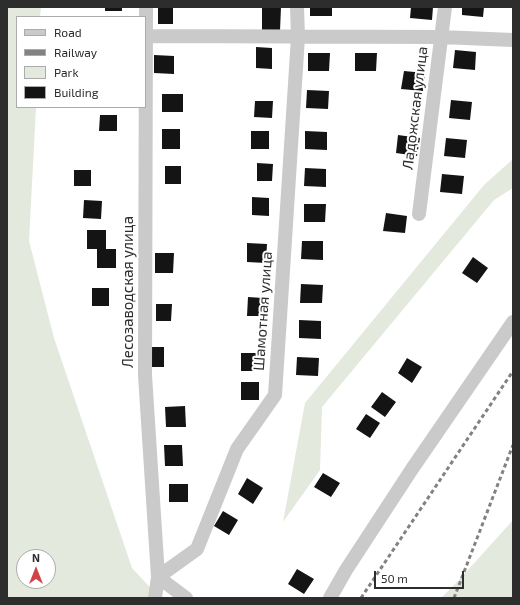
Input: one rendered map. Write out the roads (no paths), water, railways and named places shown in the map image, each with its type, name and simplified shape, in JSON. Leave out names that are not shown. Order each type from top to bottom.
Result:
[{"type":"street","name":"Лесозаводская улица","points":[[146,7],[146,36]]},
{"type":"street","name":"Шамотная улица","points":[[158,577],[197,549],[237,449],[275,395],[298,37],[297,7]]},
{"type":"street","name":"Ладожская улица","points":[[420,214],[445,7]]},
{"type":"street","points":[[146,36],[441,37],[513,40]]},
{"type":"street","name":"Лесозаводская улица","points":[[146,108],[145,375],[158,577],[155,598]]},
{"type":"street","points":[[330,598],[346,570],[408,475],[513,322]]},
{"type":"street","points":[[158,577],[186,598]]},
{"type":"railway","points":[[361,598],[513,371]]},
{"type":"railway","points":[[454,598],[513,445]]}]
